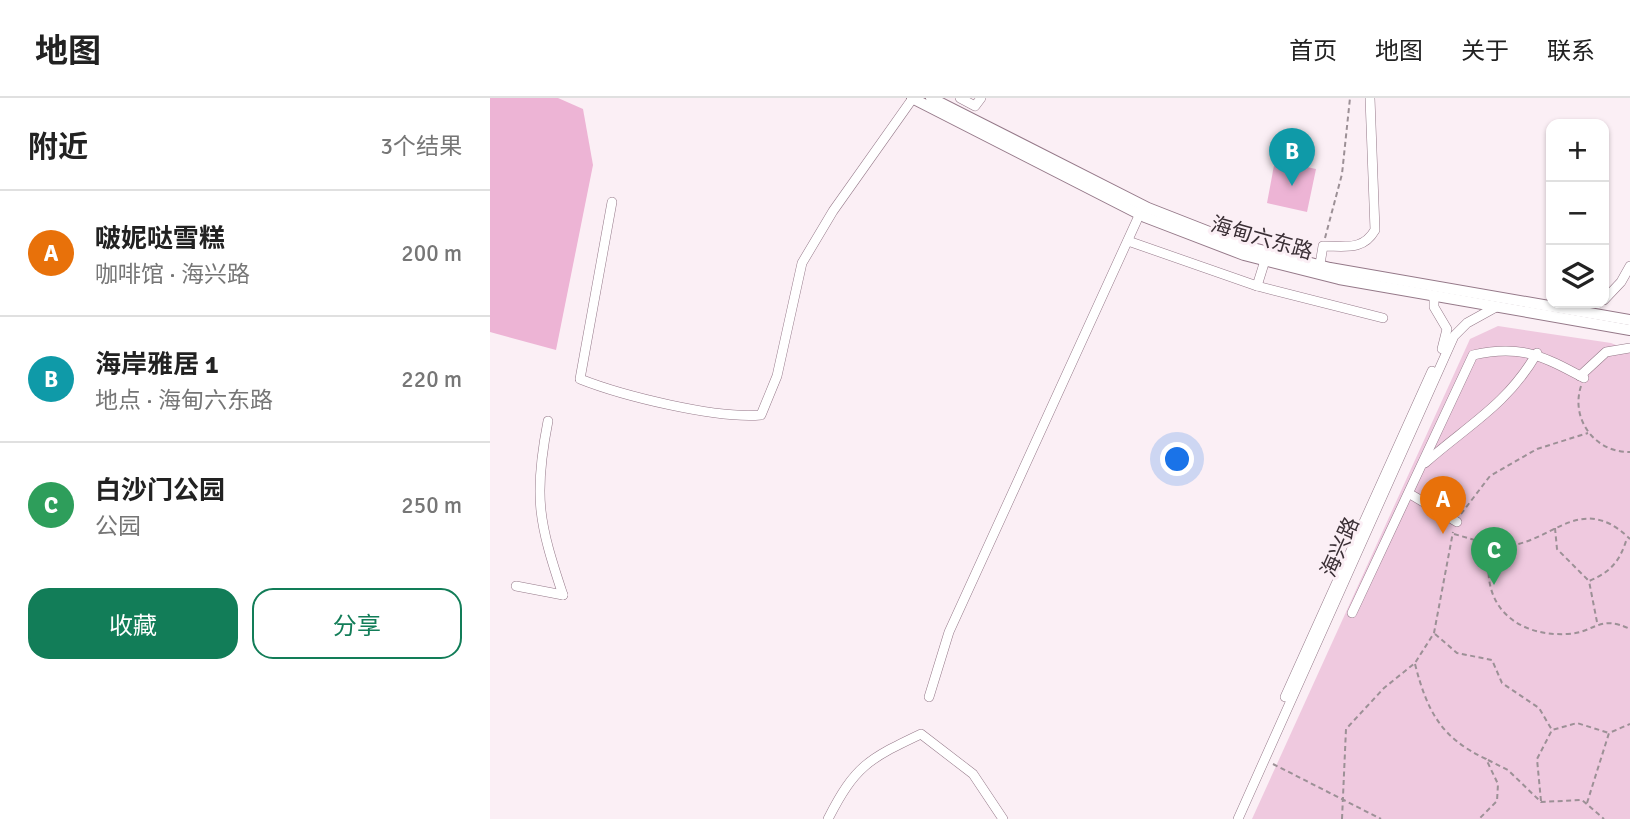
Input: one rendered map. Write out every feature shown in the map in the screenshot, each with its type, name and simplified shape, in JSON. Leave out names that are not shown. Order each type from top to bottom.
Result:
[{"type":"main road","name":"海甸六东路","points":[[912,98],[1142,210]]},
{"type":"main road","name":"海甸六东路","points":[[931,98],[1181,233],[1266,257],[1434,296],[1630,330]]},
{"type":"main road","name":"海甸六东路","points":[[1319,270],[1630,320]]},
{"type":"street","points":[[612,202],[580,379],[624,394],[713,412],[739,417],[761,415],[777,376],[802,263],[833,211],[912,98]]},
{"type":"street","points":[[960,98],[975,106],[981,98]]},
{"type":"street","points":[[1319,270],[1323,246],[1357,247],[1369,240],[1375,230],[1370,98]]},
{"type":"street","points":[[929,697],[949,632],[1142,210]]},
{"type":"street","points":[[1128,240],[1257,286],[1383,318]]},
{"type":"street","points":[[1257,286],[1266,257]]},
{"type":"street","points":[[1609,295],[1621,282],[1630,266]]},
{"type":"street","name":"海兴路","points":[[1232,819],[1445,342],[1446,326],[1434,307],[1434,296]]},
{"type":"street","name":"海兴路","points":[[1238,819],[1454,337],[1466,323],[1496,307]]},
{"type":"street","points":[[1352,613],[1473,355],[1499,349],[1537,353],[1582,377],[1606,352],[1630,348]]},
{"type":"street","points":[[1422,466],[1465,428],[1500,404],[1522,379],[1537,353]]},
{"type":"street","points":[[516,586],[563,595],[543,536],[538,508],[541,459],[548,421]]},
{"type":"street","points":[[1410,494],[1457,522]]},
{"type":"street","points":[[828,819],[846,783],[876,755],[921,734],[973,774],[1003,819]]},
{"type":"path","points":[[1323,246],[1342,174],[1349,98]]},
{"type":"path","points":[[1582,377],[1579,391],[1580,416],[1588,433],[1599,444],[1618,452],[1630,452]]},
{"type":"path","points":[[1342,819],[1346,729],[1384,688],[1415,663],[1434,633],[1457,522],[1490,476],[1537,449],[1588,433]]},
{"type":"path","points":[[1453,534],[1505,547],[1530,542],[1580,518],[1603,522],[1629,538],[1618,562],[1602,576],[1588,581]]},
{"type":"path","points":[[1555,528],[1558,549],[1588,581],[1597,623]]},
{"type":"path","points":[[1492,545],[1488,560],[1489,578],[1494,601],[1506,617],[1548,634],[1572,634],[1597,623],[1620,624],[1630,629]]},
{"type":"path","points":[[1434,633],[1457,653],[1492,660],[1502,684],[1539,708],[1552,730]]},
{"type":"path","points":[[1415,663],[1422,691],[1445,732],[1462,748],[1508,770],[1541,802]]},
{"type":"path","points":[[1541,802],[1537,759],[1552,730],[1577,723],[1609,733],[1630,724]]},
{"type":"path","points":[[1587,803],[1609,733]]},
{"type":"path","points":[[1479,819],[1497,801],[1497,784],[1486,759]]},
{"type":"path","points":[[1264,760],[1381,819]]},
{"type":"path","points":[[1541,802],[1567,798],[1587,803],[1604,819]]},
{"type":"shaded area","points":[[1498,326],[1611,343],[1630,351],[1630,819],[1252,819],[1470,339]]},
{"type":"building","points":[[490,98],[558,98],[583,109],[593,165],[556,350],[490,332]]},
{"type":"building","points":[[1275,160],[1316,169],[1307,212],[1267,203]]},
{"type":"place","name":"海岸雅居 1","points":[[1292,186]]},
{"type":"place","name":"啵妮哒雪糕","points":[[1443,534]]},
{"type":"place","name":"白沙门公园","points":[[1494,585]]}]
